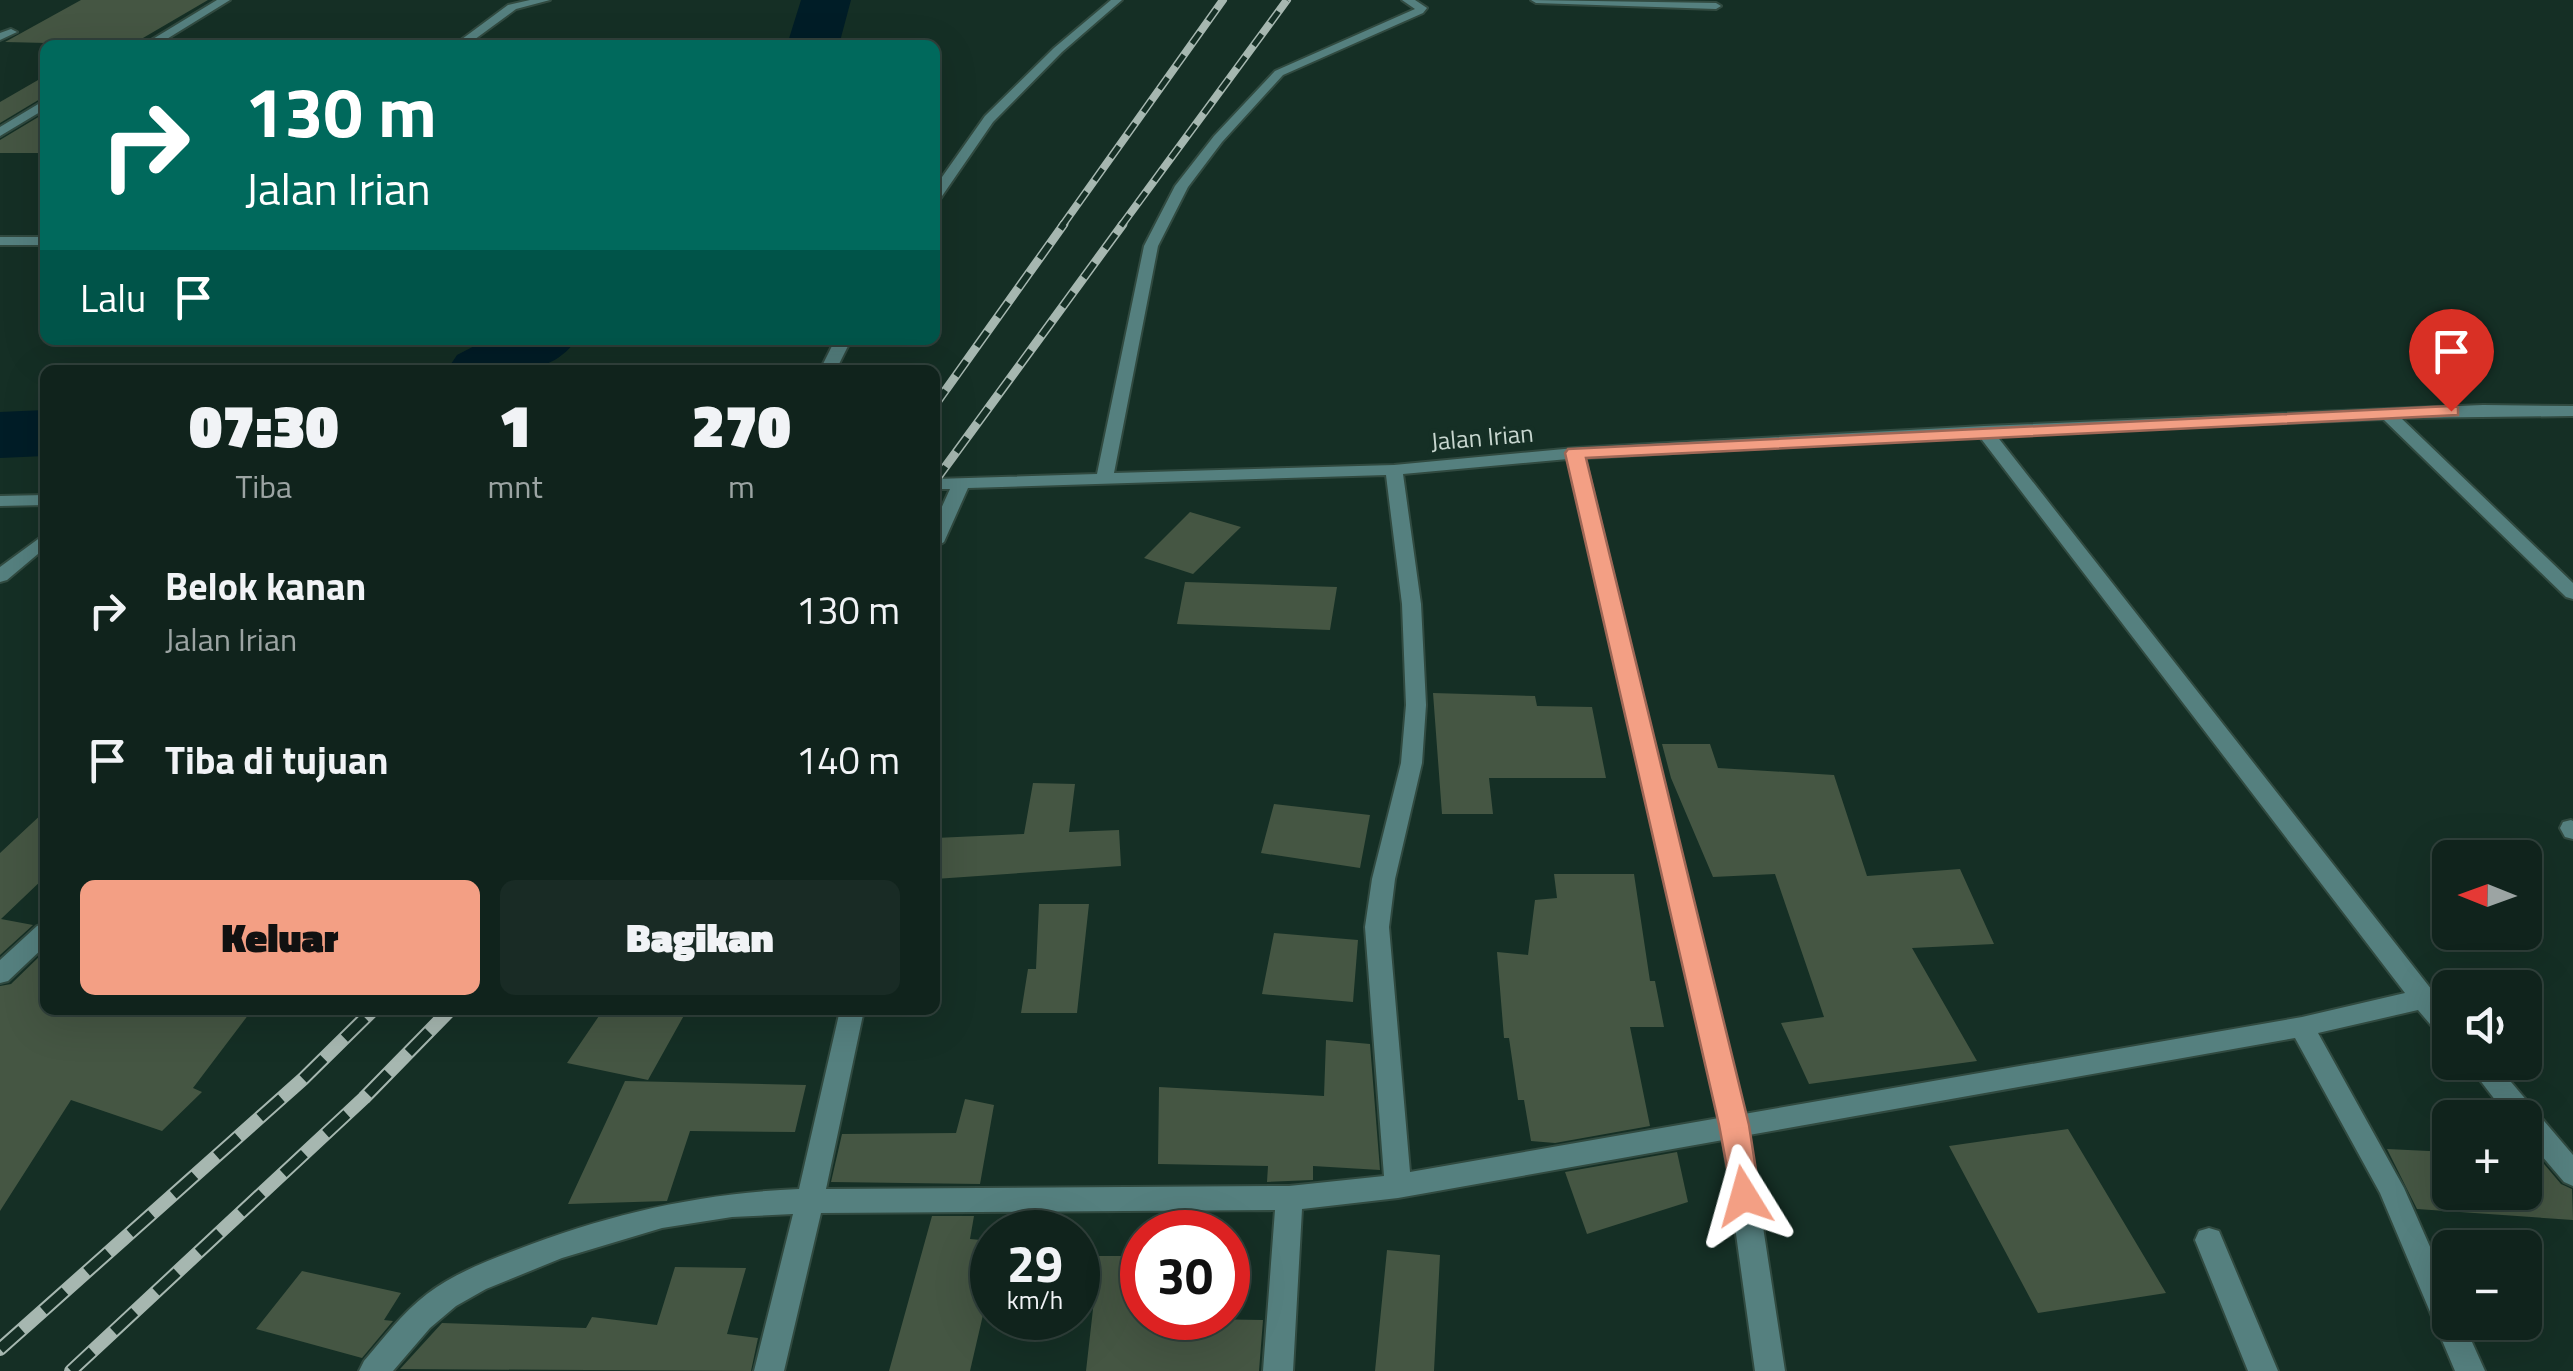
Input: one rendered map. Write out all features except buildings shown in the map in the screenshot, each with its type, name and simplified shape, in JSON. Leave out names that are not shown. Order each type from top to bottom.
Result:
[{"type":"street","points":[[158,40],[226,0]]},
{"type":"street","points":[[467,40],[512,7],[546,0]]},
{"type":"street","points":[[940,189],[989,119],[1058,50],[1117,0]]},
{"type":"street","points":[[1104,482],[1151,246],[1182,186],[1238,115],[1279,73],[1422,8],[1407,0]]},
{"type":"street","points":[[1536,0],[1716,6]]},
{"type":"street","points":[[0,132],[40,107]]},
{"type":"street","points":[[0,241],[40,241]]},
{"type":"street","name":"Jalan Irian","points":[[940,484],[1104,482],[1394,470],[1575,453],[1984,431],[2387,414],[2573,411]]},
{"type":"street","points":[[2387,414],[2573,594]]},
{"type":"street","points":[[1984,431],[2432,1008]]},
{"type":"street","points":[[1575,453],[1734,1125],[1770,1371]]},
{"type":"street","points":[[1394,470],[1407,564],[1414,738],[1409,778],[1378,896],[1378,927],[1398,1186]]},
{"type":"street","points":[[940,531],[961,484]]},
{"type":"street","points":[[0,501],[40,500]]},
{"type":"street","points":[[0,576],[40,544]]},
{"type":"street","points":[[0,974],[40,937]]},
{"type":"street","points":[[374,1371],[420,1316],[463,1286],[579,1237],[654,1215],[732,1202],[1008,1196],[1289,1198],[1398,1186],[2302,1027],[2424,998]]},
{"type":"street","points":[[769,1371],[851,1015]]},
{"type":"street","points":[[2302,1027],[2391,1188],[2470,1371]]},
{"type":"street","points":[[2493,1080],[2573,1174]]},
{"type":"street","points":[[1278,1371],[1289,1198]]},
{"type":"street","points":[[2209,1240],[2263,1371]]},
{"type":"waterway","points":[[814,40],[826,0]]},
{"type":"waterway","points":[[493,365],[531,345]]},
{"type":"waterway","points":[[0,435],[40,433]]},
{"type":"railway","points":[[1062,226],[1223,0]]},
{"type":"railway","points":[[1121,226],[1287,0]]},
{"type":"railway","points":[[940,398],[1064,224]]},
{"type":"railway","points":[[940,474],[1123,224]]},
{"type":"railway","points":[[0,1349],[303,1079],[368,1015]]},
{"type":"railway","points":[[71,1371],[364,1098],[445,1015]]},
{"type":"route","points":[[1744,1196],[1734,1125],[1575,453],[2451,411]]}]
